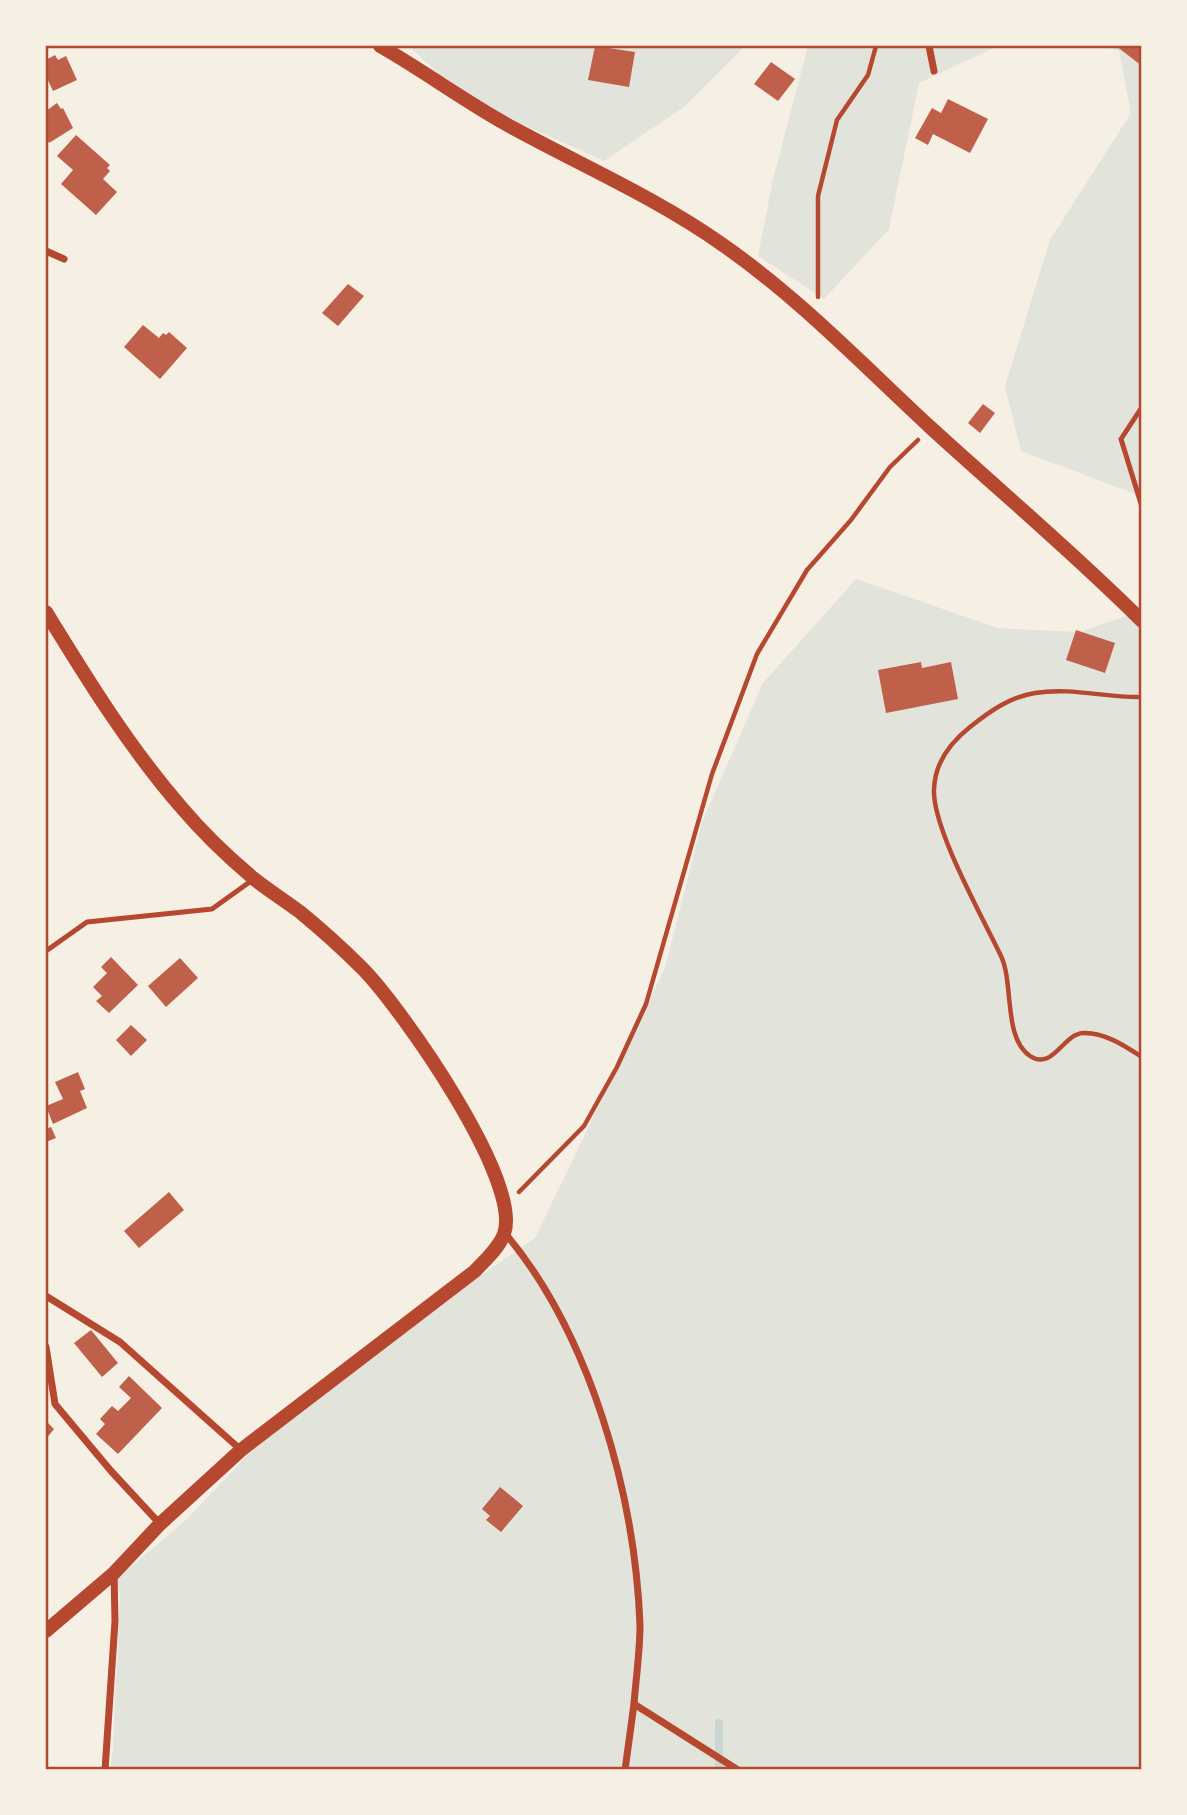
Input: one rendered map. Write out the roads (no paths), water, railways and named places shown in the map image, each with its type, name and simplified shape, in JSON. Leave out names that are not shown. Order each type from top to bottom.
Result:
[{"type":"main road","points":[[380,46],[507,124],[612,177],[723,245],[816,320],[931,428],[1097,575],[1142,621]]},
{"type":"main road","points":[[46,612],[86,678],[147,766],[182,809],[254,879],[330,937],[393,1002],[471,1127],[506,1205],[505,1233],[475,1271],[241,1450],[160,1524],[114,1573],[46,1631]]},
{"type":"street","points":[[929,46],[934,71]]},
{"type":"street","points":[[46,251],[64,259]]},
{"type":"street","points":[[505,1233],[528,1261],[579,1355],[614,1453],[631,1528],[640,1626],[634,1704],[625,1769]]},
{"type":"street","points":[[46,1296],[120,1342],[241,1450]]},
{"type":"street","points":[[46,1347],[55,1404],[160,1524]]},
{"type":"street","points":[[105,1769],[115,1621],[114,1573]]},
{"type":"street","points":[[634,1704],[738,1769]]},
{"type":"lane","points":[[1142,407],[1121,439],[1142,507]]},
{"type":"lane","points":[[46,951],[87,922],[212,909],[254,879]]},
{"type":"waterway","points":[[719,1723],[719,1770]]}]
